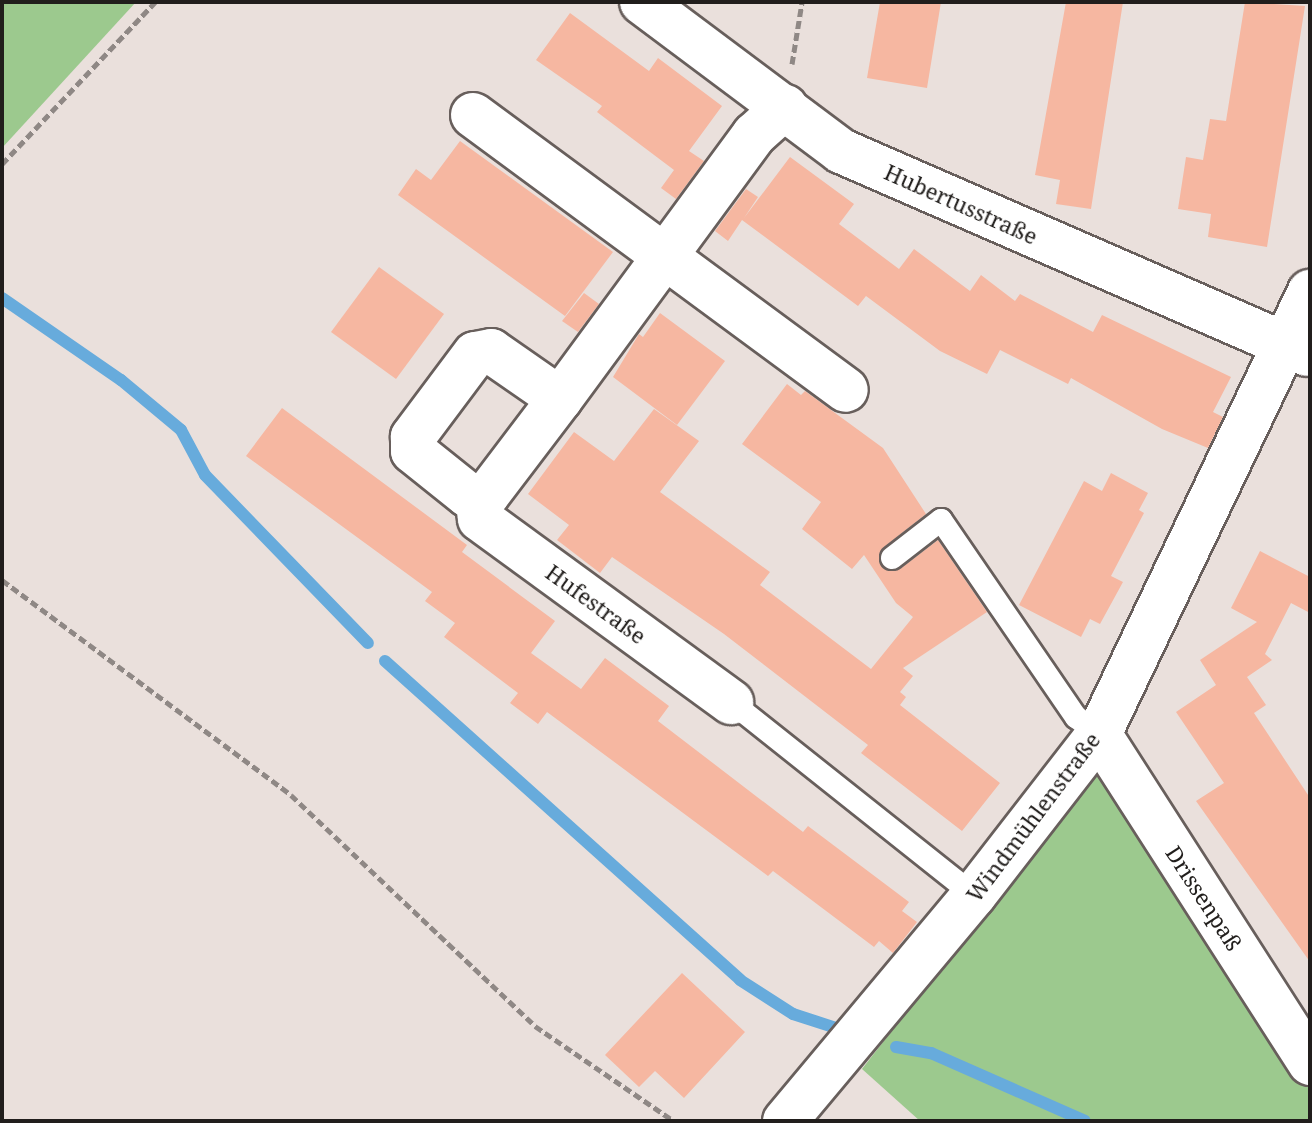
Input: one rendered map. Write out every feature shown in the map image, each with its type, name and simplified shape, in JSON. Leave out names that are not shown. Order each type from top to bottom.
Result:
[{"type":"street","name":"Hubertusstraße","points":[[642,2],[841,151],[1296,350]]},
{"type":"street","points":[[477,497],[487,495],[754,135],[785,107]]},
{"type":"street","points":[[473,115],[666,254],[846,390]]},
{"type":"street","name":"Windmühlenstraße","points":[[785,1121],[974,895],[1099,734],[1296,350],[1310,292]]},
{"type":"street","name":"Hufestraße","points":[[560,399],[491,351],[475,354],[412,443],[413,451],[477,497],[480,519],[731,702]]},
{"type":"street","name":"Drissenpaß","points":[[1099,734],[1310,1063]]},
{"type":"lane","points":[[892,558],[941,520],[1076,717],[1099,734]]},
{"type":"lane","points":[[731,702],[974,895]]},
{"type":"path","points":[[2,164],[155,2]]},
{"type":"path","points":[[785,107],[802,2]]},
{"type":"path","points":[[2,580],[291,795],[535,1026],[674,1121]]},
{"type":"green space","points":[[2,2],[136,2],[2,148]]},
{"type":"green space","points":[[1101,763],[1310,1090],[1310,1121],[920,1121],[862,1069]]},
{"type":"building","points":[[880,2],[941,2],[927,88],[867,78]]},
{"type":"building","points":[[1066,2],[1123,2],[1091,209],[1056,204],[1060,180],[1035,175]]},
{"type":"building","points":[[1245,2],[1305,6],[1267,247],[1208,237],[1211,214],[1178,209],[1186,157],[1203,160],[1210,119],[1226,121]]},
{"type":"building","points":[[570,13],[649,71],[658,58],[722,106],[689,151],[704,161],[676,199],[661,188],[674,170],[597,112],[602,106],[536,60]]},
{"type":"building","points":[[460,141],[613,252],[565,316],[398,195],[416,169],[431,180]]},
{"type":"building","points":[[790,157],[854,204],[839,224],[899,269],[914,249],[970,291],[981,275],[1015,301],[1020,294],[1093,332],[1102,315],[1231,377],[1213,412],[1223,417],[1208,448],[1162,429],[1071,378],[1068,384],[1000,350],[987,374],[940,351],[866,296],[858,306],[742,220],[728,241],[715,231],[746,189],[758,197],[744,218]]},
{"type":"building","points":[[379,267],[444,314],[396,379],[331,332]]},
{"type":"building","points":[[584,293],[599,304],[578,332],[562,321]]},
{"type":"building","points":[[660,313],[725,361],[677,425],[613,377],[639,334],[643,337]]},
{"type":"building","points":[[787,384],[801,395],[805,391],[883,448],[926,514],[883,548],[882,567],[900,569],[938,540],[987,612],[903,668],[913,676],[900,692],[906,697],[900,705],[1000,783],[962,831],[861,753],[868,745],[724,634],[612,557],[600,573],[557,540],[569,525],[528,494],[574,432],[614,461],[654,409],[699,441],[660,492],[770,572],[760,585],[871,669],[913,617],[896,603],[864,555],[852,569],[802,529],[821,502],[742,444]]},
{"type":"building","points":[[282,408],[467,545],[462,552],[555,621],[531,653],[581,689],[605,658],[669,706],[658,721],[803,832],[808,826],[909,902],[902,911],[917,922],[893,953],[879,941],[874,947],[773,871],[768,876],[547,712],[538,724],[510,703],[518,693],[444,637],[455,623],[425,601],[432,592],[246,456]]},
{"type":"building","points":[[1111,473],[1148,493],[1139,510],[1144,513],[1111,576],[1123,582],[1100,624],[1090,619],[1081,637],[1019,605],[1084,481],[1102,491]]},
{"type":"building","points":[[1260,551],[1310,577],[1310,613],[1291,603],[1265,654],[1272,660],[1247,677],[1266,705],[1254,713],[1310,798],[1310,962],[1196,801],[1224,783],[1176,712],[1216,685],[1200,660],[1257,622],[1231,608]]},
{"type":"building","points":[[682,973],[745,1032],[684,1098],[655,1071],[639,1087],[605,1055]]},
{"type":"waterway","points":[[2,298],[121,380],[181,430],[205,475],[368,643]]},
{"type":"waterway","points":[[385,661],[740,980],[793,1014],[836,1028]]},
{"type":"waterway","points":[[896,1047],[931,1053],[1085,1121]]}]
